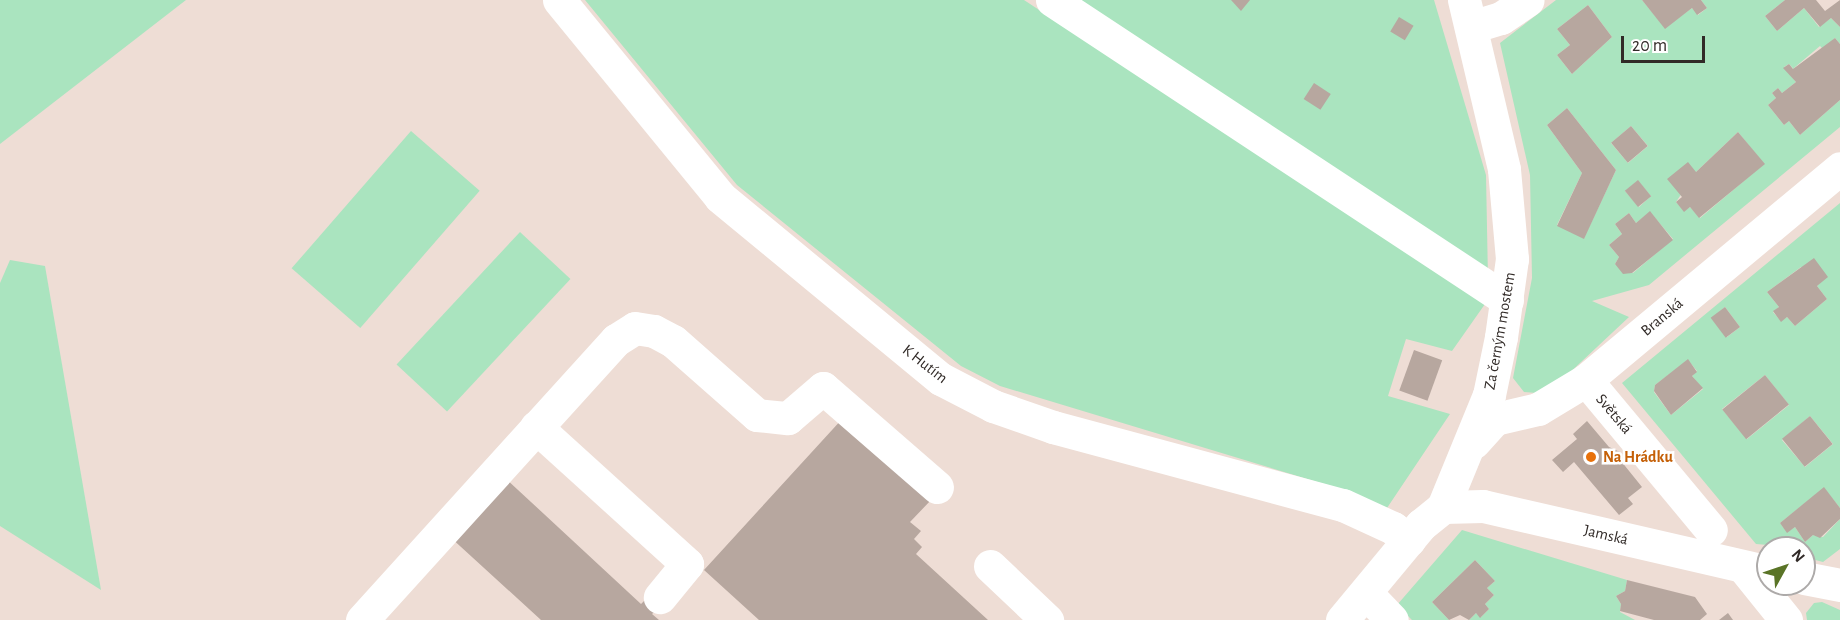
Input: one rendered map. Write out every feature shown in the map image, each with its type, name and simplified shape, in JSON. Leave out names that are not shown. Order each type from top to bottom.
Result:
[{"type":"street","name":"K Hutím","points":[[559,0],[720,197],[940,379],[993,406],[1053,427],[1343,505],[1393,528],[1409,540]]},
{"type":"street","points":[[1052,0],[1507,300]]},
{"type":"street","points":[[1468,13],[1501,18],[1528,0]]},
{"type":"street","name":"Za černým mostem","points":[[1342,620],[1409,540],[1443,507],[1472,444],[1489,395],[1507,300],[1512,259],[1504,169],[1468,13]]},
{"type":"street","name":"Branská","points":[[1472,444],[1495,419],[1538,409],[1586,380],[1840,168]]},
{"type":"street","points":[[362,620],[616,340],[635,328],[654,331],[673,341],[757,414],[788,418],[823,388],[937,487]]},
{"type":"street","name":"Světská","points":[[1586,380],[1711,530]]},
{"type":"street","points":[[537,427],[687,564],[660,597]]},
{"type":"street","name":"Jamská","points":[[1443,507],[1483,507],[1756,570]]},
{"type":"street","points":[[990,566],[1047,620]]},
{"type":"street","points":[[1816,580],[1839,584]]},
{"type":"street","points":[[1366,593],[1392,620]]},
{"type":"street","points":[[1772,596],[1786,620]]},
{"type":"green space","points":[[0,0],[186,0],[0,144]]},
{"type":"green space","points":[[585,0],[1024,0],[1485,304],[1452,351],[1406,339],[1388,396],[1450,414],[1387,508],[1347,491],[1000,386],[961,366],[737,185]]},
{"type":"green space","points":[[1071,0],[1434,0],[1486,175],[1488,279]]},
{"type":"green space","points":[[1556,0],[1642,0],[1665,28],[1692,8],[1698,15],[1707,8],[1701,0],[1785,0],[1765,16],[1777,31],[1804,8],[1819,27],[1831,18],[1840,27],[1840,44],[1835,38],[1823,49],[1820,46],[1794,68],[1801,77],[1789,64],[1784,67],[1796,82],[1782,93],[1778,88],[1772,93],[1776,98],[1768,105],[1784,125],[1789,121],[1800,135],[1840,100],[1840,127],[1649,285],[1592,301],[1629,317],[1564,378],[1537,393],[1524,392],[1513,378],[1532,278],[1530,175],[1500,43]],"holes":[[[1588,5],[1612,37],[1572,74],[1557,55],[1570,45],[1557,29]],[[1567,108],[1616,170],[1584,238],[1557,225],[1582,173],[1547,125]],[[1631,126],[1648,146],[1628,163],[1611,143]],[[1738,132],[1764,164],[1700,218],[1690,207],[1684,211],[1676,202],[1696,172]],[[1638,181],[1651,196],[1639,207],[1625,191]],[[1650,212],[1673,239],[1633,273],[1615,264],[1619,257],[1609,245],[1622,234],[1615,224],[1629,213],[1636,223]]]},
{"type":"green space","points":[[411,131],[480,191],[360,328],[292,268]]},
{"type":"green space","points":[[1840,203],[1840,508],[1824,488],[1780,523],[1787,532],[1795,527],[1801,536],[1756,536],[1756,544],[1622,383]],"holes":[[[1801,267],[1827,276],[1817,286],[1827,299],[1795,326],[1787,317],[1781,321],[1773,312],[1779,307],[1767,292]],[[1725,307],[1740,327],[1727,337],[1712,318]],[[1688,360],[1697,371],[1692,376],[1703,389],[1671,415],[1654,392],[1655,385]],[[1765,375],[1789,405],[1747,439],[1722,409]],[[1810,416],[1833,444],[1805,467],[1782,440]]]},
{"type":"green space","points":[[520,232],[570,279],[447,411],[397,364]]},
{"type":"green space","points":[[10,260],[45,266],[101,590],[0,526],[0,283]]},
{"type":"green space","points":[[1840,519],[1840,549],[1823,562],[1816,560],[1816,536],[1812,536],[1813,535],[1823,537]]},
{"type":"green space","points":[[1462,530],[1627,580],[1625,591],[1616,596],[1621,604],[1620,612],[1635,620],[1469,620],[1476,613],[1481,617],[1489,609],[1485,604],[1494,595],[1487,588],[1495,581],[1475,560],[1432,602],[1449,620],[1412,620],[1397,605]]},
{"type":"green space","points":[[1822,602],[1840,610],[1840,620],[1807,620],[1806,613],[1814,603]]},
{"type":"building","points":[[1231,0],[1250,0],[1241,11]]},
{"type":"building","points":[[1642,0],[1701,0],[1707,8],[1697,15],[1692,8],[1665,29]]},
{"type":"building","points":[[1785,0],[1816,0],[1825,11],[1840,0],[1840,27],[1831,18],[1820,27],[1804,8],[1777,31],[1765,16]]},
{"type":"building","points":[[1588,5],[1612,37],[1572,74],[1557,55],[1570,45],[1557,29]]},
{"type":"building","points":[[1399,17],[1414,26],[1405,40],[1390,32]]},
{"type":"building","points":[[1835,38],[1840,44],[1840,100],[1800,135],[1789,121],[1784,125],[1768,105],[1776,98],[1772,93],[1778,88],[1782,93],[1796,82],[1783,68],[1789,64],[1793,69]]},
{"type":"building","points":[[1314,83],[1331,94],[1320,110],[1304,99]]},
{"type":"building","points":[[1567,108],[1616,170],[1584,239],[1557,226],[1582,173],[1547,125]]},
{"type":"building","points":[[1631,126],[1648,146],[1628,163],[1611,143]]},
{"type":"building","points":[[1738,132],[1765,164],[1699,218],[1690,207],[1684,212],[1676,202],[1682,197],[1667,179],[1688,162],[1696,172]]},
{"type":"building","points":[[1638,180],[1651,196],[1638,207],[1625,191]]},
{"type":"building","points":[[1650,211],[1673,240],[1632,273],[1623,274],[1615,264],[1619,257],[1609,245],[1622,234],[1615,224],[1629,213],[1636,223]]},
{"type":"building","points":[[1814,258],[1828,277],[1817,286],[1827,299],[1795,326],[1787,317],[1781,322],[1773,311],[1779,307],[1767,292]]},
{"type":"building","points":[[1725,307],[1740,327],[1726,338],[1711,318]]},
{"type":"building","points":[[1414,350],[1442,360],[1427,401],[1399,390]]},
{"type":"building","points":[[1688,359],[1697,372],[1692,376],[1703,388],[1671,415],[1654,391],[1655,385]]},
{"type":"building","points":[[1765,375],[1789,405],[1746,439],[1722,410]]},
{"type":"building","points":[[1810,416],[1833,444],[1805,467],[1782,439]]},
{"type":"building","points":[[843,418],[932,499],[910,522],[921,531],[914,539],[922,547],[916,554],[988,620],[759,620],[704,570]]},
{"type":"building","points":[[1587,421],[1609,447],[1620,452],[1621,461],[1642,487],[1628,498],[1633,504],[1619,515],[1574,462],[1563,472],[1552,460],[1577,439],[1573,434]]},
{"type":"building","points":[[503,476],[641,604],[647,598],[658,608],[652,614],[659,620],[541,620],[449,536]]},
{"type":"building","points":[[1824,487],[1840,508],[1840,519],[1820,538],[1813,535],[1801,536],[1795,527],[1787,533],[1780,523]]},
{"type":"building","points":[[1475,560],[1495,581],[1487,588],[1494,595],[1485,604],[1489,609],[1480,618],[1476,613],[1469,620],[1460,615],[1449,620],[1432,602]]},
{"type":"building","points":[[1627,580],[1695,597],[1707,614],[1700,620],[1654,620],[1620,611],[1621,604],[1616,596],[1625,591]]},
{"type":"building","points":[[1728,613],[1733,620],[1719,620]]},
{"type":"place","name":"Na Hrádku","points":[[1591,457]]}]
